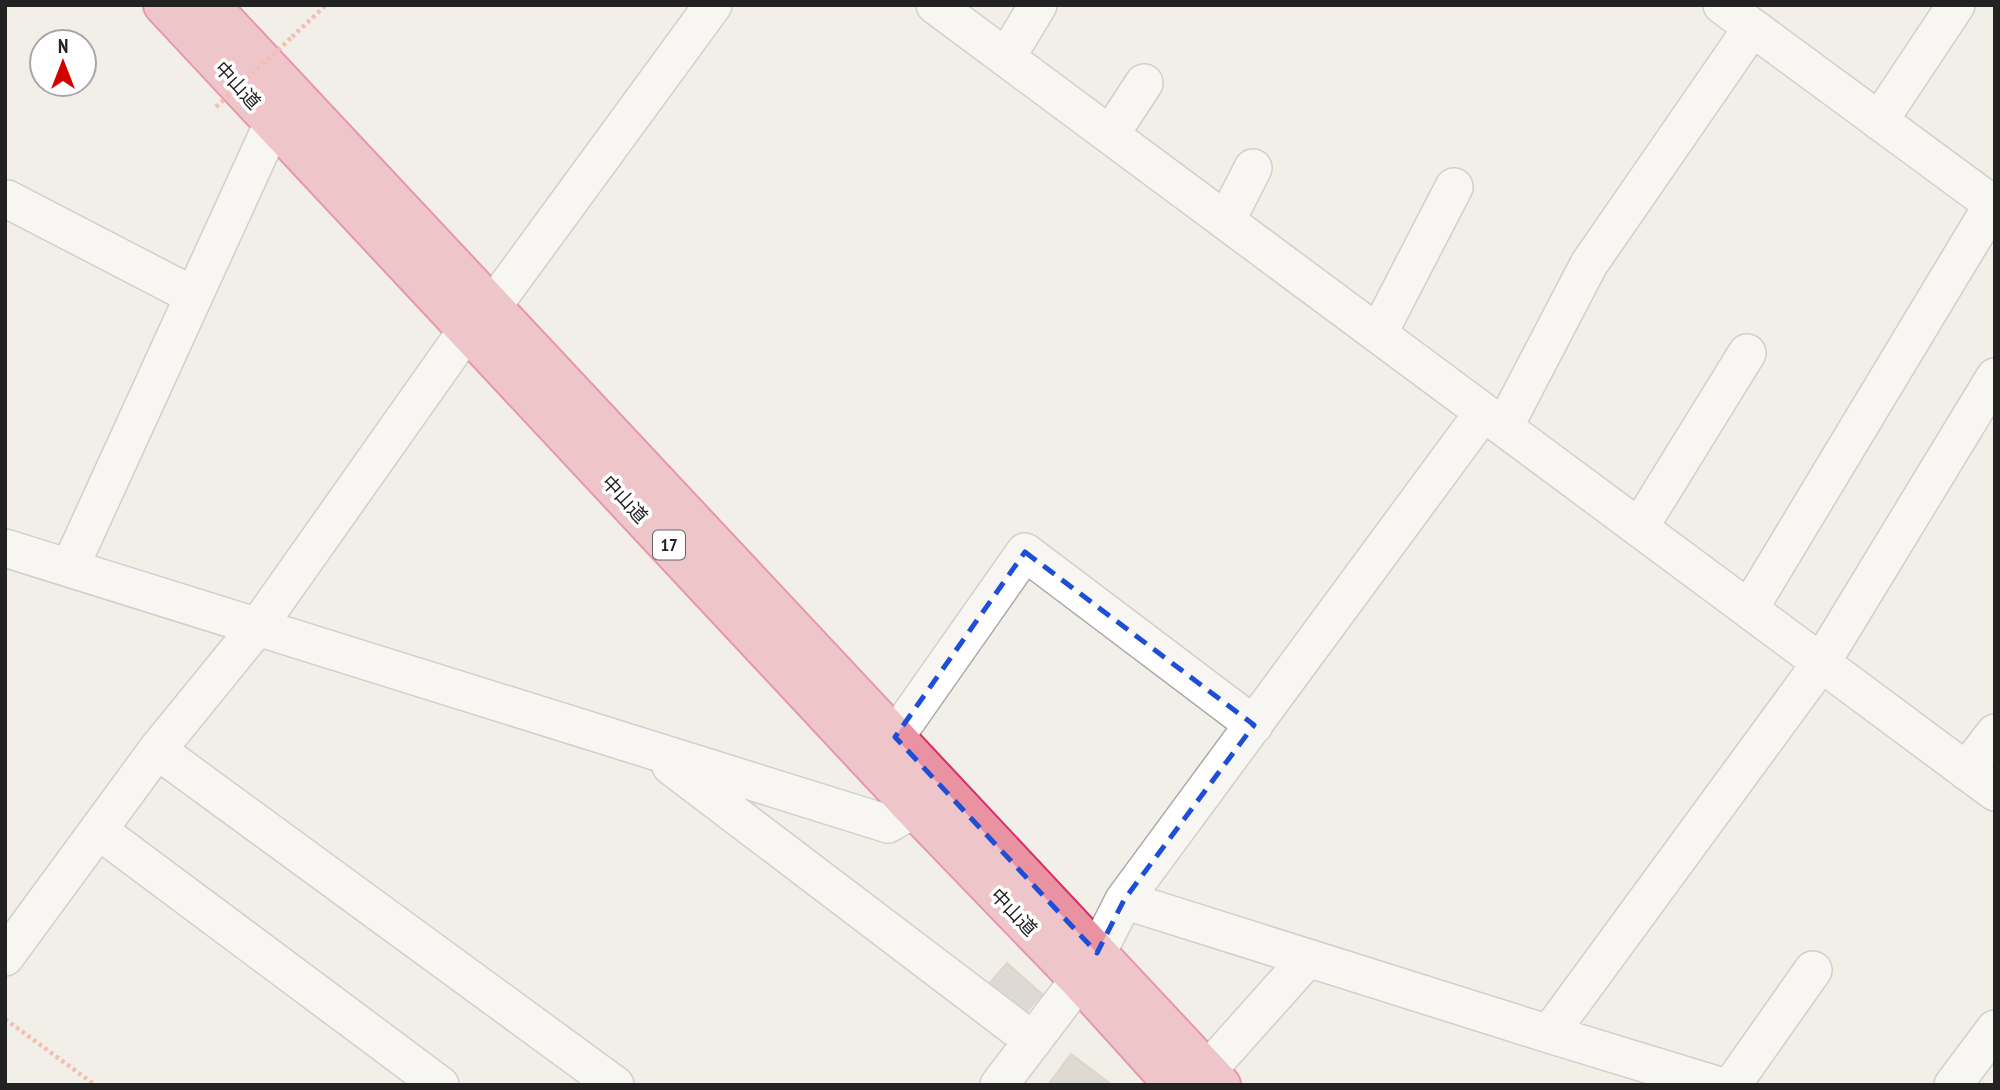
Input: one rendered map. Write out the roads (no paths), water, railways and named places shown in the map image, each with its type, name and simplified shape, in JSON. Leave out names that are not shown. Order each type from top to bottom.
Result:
[{"type":"highway","name":"中山道","points":[[163,5],[273,123],[479,318],[895,737],[1088,966]]},
{"type":"highway","name":"中山道","points":[[210,5],[479,318],[914,809],[1088,966],[1201,1080]]},
{"type":"street","points":[[5,957],[157,750],[258,626],[479,318],[713,5]]},
{"type":"street","points":[[1006,58],[1038,5]]},
{"type":"street","points":[[1721,5],[1994,204],[1749,609]]},
{"type":"street","points":[[1879,121],[1956,5]]},
{"type":"street","points":[[940,7],[1981,781],[1995,733]]},
{"type":"street","points":[[999,1085],[1088,966],[1124,900],[1254,725],[1494,420],[1589,264],[1752,28]]},
{"type":"street","points":[[1110,135],[1143,83]]},
{"type":"street","points":[[70,567],[273,123]]},
{"type":"street","points":[[1226,221],[1253,168]]},
{"type":"street","points":[[1378,334],[1454,187]]},
{"type":"street","points":[[7,199],[194,296]]},
{"type":"street","points":[[1639,528],[1747,353]]},
{"type":"street","points":[[1549,1034],[1821,663],[1995,377]]},
{"type":"street","points":[[5,548],[888,824],[914,809]]},
{"type":"street","points":[[895,737],[1025,552],[1254,725]]},
{"type":"street","points":[[157,750],[615,1085]]},
{"type":"street","points":[[651,751],[1032,1041]]},
{"type":"street","points":[[98,830],[440,1085]]},
{"type":"street","points":[[1124,900],[1716,1085]]},
{"type":"street","points":[[1201,1080],[1308,958]]},
{"type":"street","points":[[1732,1085],[1812,970]]},
{"type":"street","points":[[1953,1085],[1995,1029]]}]
